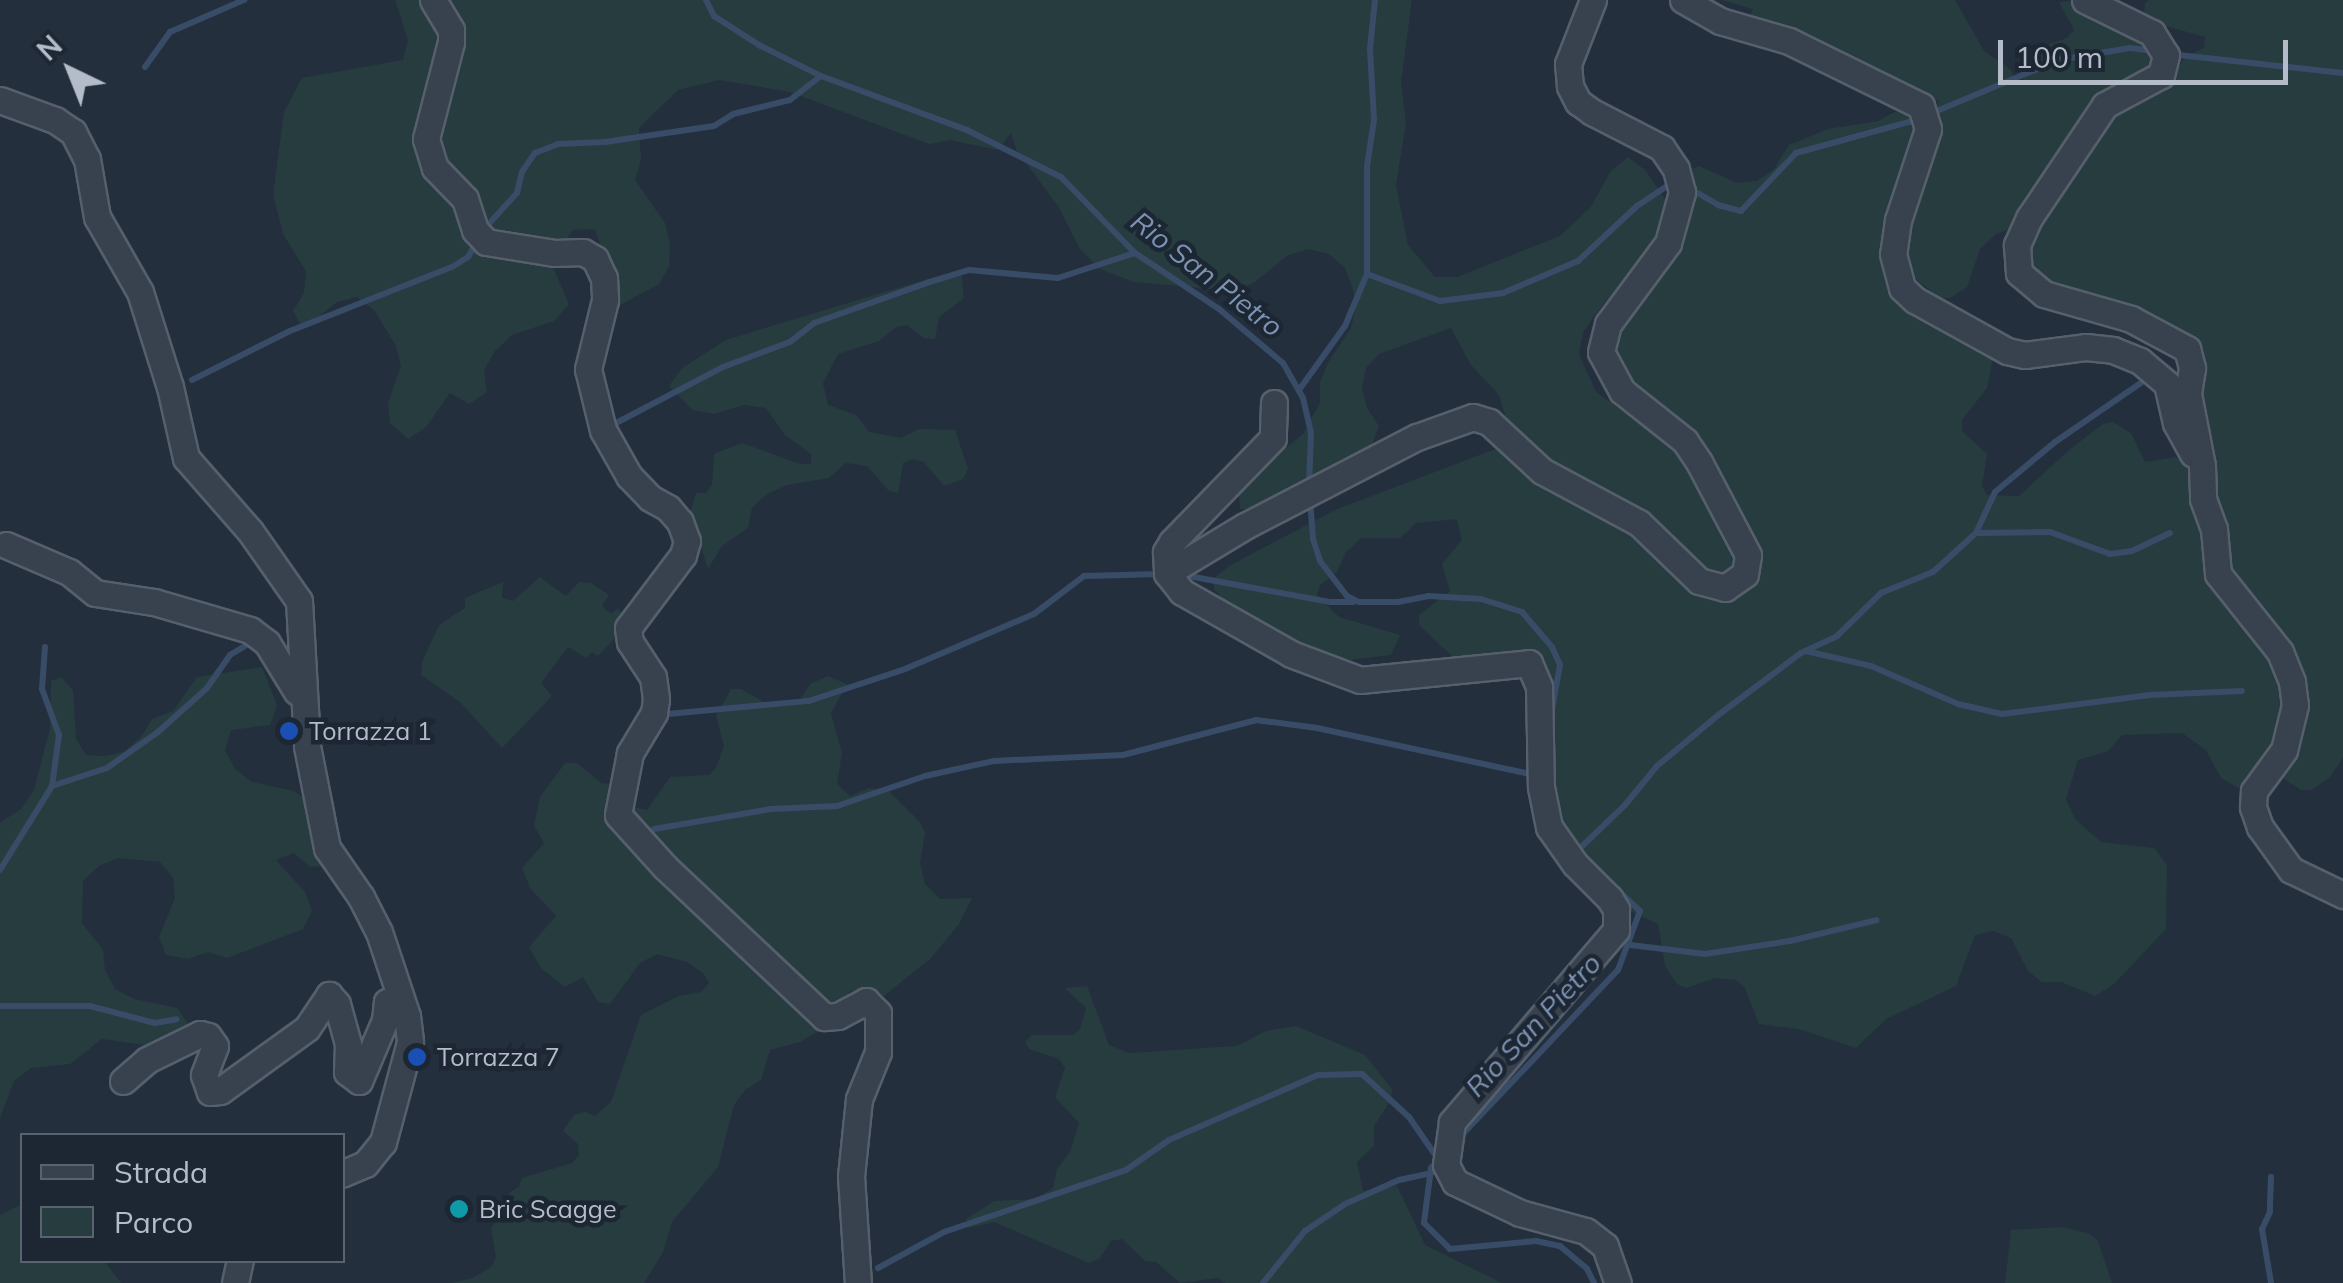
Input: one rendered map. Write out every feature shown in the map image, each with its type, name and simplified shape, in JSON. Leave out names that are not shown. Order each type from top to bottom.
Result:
[{"type":"street","points":[[434,0],[451,30],[426,138],[435,168],[465,199],[475,230],[486,242],[554,253],[583,252],[595,259],[604,278],[605,300],[588,369],[603,430],[629,476],[650,498],[668,508],[680,522],[687,542],[683,555],[628,628],[630,642],[653,676],[656,698],[654,713],[630,752],[618,815],[665,867],[824,1017],[838,1016],[866,1001],[878,1013],[878,1052],[859,1099],[851,1176],[858,1283]]},
{"type":"street","points":[[1166,573],[1245,526],[1417,437],[1473,416],[1489,422],[1542,471],[1639,523],[1699,582],[1725,588],[1745,574],[1748,555],[1699,462],[1685,442],[1622,390],[1601,352],[1608,324],[1668,243],[1682,192],[1676,169],[1662,148],[1592,112],[1578,102],[1570,86],[1568,64],[1592,0]]},
{"type":"street","points":[[1683,0],[1730,26],[1789,41],[1921,106],[1928,129],[1898,220],[1894,254],[1902,288],[1915,300],[2007,351],[2025,355],[2086,347],[2113,350],[2140,361],[2167,384],[2176,423],[2202,466]]},
{"type":"street","points":[[2086,0],[2152,33],[2166,55],[2161,75],[2105,105],[2030,218],[2017,245],[2018,273],[2044,294],[2131,319],[2187,349],[2192,368],[2188,394],[2202,466],[2203,499],[2214,528],[2218,574],[2280,652],[2296,705],[2284,750],[2254,790],[2253,807],[2260,826],[2291,870],[2343,894]]},
{"type":"street","points":[[4,102],[55,120],[73,132],[87,158],[96,217],[140,292],[170,386],[186,458],[250,531],[298,601],[304,721]]},
{"type":"street","points":[[1274,402],[1273,438],[1172,542],[1166,552],[1166,573],[1182,592],[1291,654],[1360,680],[1530,664],[1535,674],[1540,787],[1550,826],[1575,864],[1610,899],[1616,909],[1616,930],[1538,1017],[1447,1134],[1446,1165],[1455,1182],[1520,1212],[1586,1231],[1605,1246],[1618,1283]]},
{"type":"street","points":[[6,545],[68,572],[95,593],[154,602],[250,630],[267,644],[296,687],[328,848],[369,910],[399,997],[411,1052],[388,1130],[374,1156],[345,1172]]},
{"type":"street","points":[[123,1081],[147,1060],[200,1034],[208,1036],[215,1046],[204,1075],[210,1092],[220,1091],[307,1028],[328,995],[337,1004],[348,1044],[347,1072],[359,1081],[386,1020],[387,1002],[399,997]]},
{"type":"green space","points":[[395,0],[1412,0],[1401,82],[1406,123],[1396,185],[1408,245],[1435,277],[1457,277],[1560,236],[1590,208],[1611,171],[1628,157],[1645,170],[1669,205],[1659,236],[1594,316],[1583,333],[1579,354],[1596,392],[1672,444],[1697,476],[1735,550],[1736,565],[1721,578],[1538,455],[1506,419],[1499,395],[1471,365],[1451,328],[1379,354],[1366,368],[1362,388],[1367,408],[1379,426],[1372,445],[1336,462],[1334,480],[1258,509],[1240,509],[1239,495],[1253,475],[1303,434],[1320,403],[1320,382],[1328,363],[1351,328],[1356,307],[1352,286],[1345,268],[1329,254],[1309,249],[1288,255],[1255,282],[1237,291],[1134,282],[1100,269],[1080,249],[1058,206],[1017,151],[1011,133],[998,150],[950,140],[929,144],[790,92],[719,80],[678,90],[639,128],[641,160],[635,180],[665,223],[670,245],[669,266],[659,284],[620,305],[595,229],[573,230],[551,263],[569,304],[554,321],[512,335],[494,352],[484,371],[487,392],[469,404],[450,393],[426,427],[408,439],[390,423],[388,403],[401,366],[396,346],[374,310],[357,297],[337,302],[303,329],[293,311],[304,293],[306,271],[283,234],[273,195],[284,112],[302,78],[403,60],[408,40]]},
{"type":"green space","points":[[1721,0],[1955,0],[1984,51],[2010,69],[2020,86],[2036,49],[2067,38],[2074,30],[2059,2],[2077,0],[2146,33],[2158,58],[2015,227],[1996,234],[1980,249],[1967,287],[1950,298],[1940,298],[1907,272],[1902,243],[1939,101],[1849,60],[1843,52],[1831,53],[1747,21],[1753,9]]},
{"type":"green space","points":[[2149,0],[2343,0],[2343,758],[2329,778],[2311,790],[2301,790],[2275,773],[2302,702],[2230,580],[2201,413],[2200,359],[2040,279],[2024,257],[2025,246],[2104,117],[2153,91],[2163,91],[2185,57],[2204,48],[2205,37],[2152,22],[2144,15]]},
{"type":"green space","points":[[1904,107],[1922,123],[1886,254],[1951,331],[1993,358],[1987,388],[1962,420],[1962,431],[1987,454],[1982,486],[1987,495],[2019,496],[2069,450],[2103,424],[2113,422],[2131,433],[2145,462],[2176,457],[2185,461],[2209,529],[2280,675],[2285,706],[2280,735],[2248,783],[2239,788],[2221,778],[2206,750],[2182,733],[2122,735],[2108,751],[2078,760],[2066,799],[2075,819],[2101,842],[2154,848],[2167,865],[2166,929],[2114,984],[2095,996],[2061,982],[2042,982],[2028,971],[2011,938],[1993,931],[1975,935],[1956,986],[1886,1019],[1856,1048],[1799,1029],[1759,1024],[1744,986],[1736,980],[1715,978],[1686,988],[1677,984],[1665,966],[1658,924],[1626,909],[1556,828],[1539,668],[1457,661],[1419,625],[1419,615],[1450,591],[1442,564],[1462,540],[1457,519],[1416,523],[1400,538],[1361,538],[1346,552],[1337,572],[1320,585],[1317,595],[1339,617],[1400,635],[1391,655],[1339,661],[1309,654],[1294,640],[1228,605],[1214,589],[1213,579],[1229,566],[1335,510],[1498,448],[1621,518],[1694,587],[1759,565],[1609,357],[1617,327],[1674,254],[1690,170],[1699,166],[1737,183],[1757,181],[1774,169],[1789,145],[1828,129],[1878,121]]},
{"type":"green space","points":[[954,271],[962,277],[964,298],[939,317],[935,339],[924,338],[907,325],[896,327],[879,341],[838,354],[823,383],[828,405],[856,415],[869,432],[901,438],[919,429],[955,430],[968,469],[963,479],[944,486],[924,462],[913,459],[903,463],[898,493],[888,490],[867,466],[846,463],[829,478],[787,485],[767,494],[752,508],[748,528],[722,546],[708,569],[690,513],[696,493],[706,493],[712,484],[714,454],[742,443],[800,464],[811,464],[811,454],[785,435],[766,408],[744,405],[714,414],[693,410],[669,386],[682,368],[726,340]]},
{"type":"green space","points":[[540,577],[566,596],[579,582],[591,583],[609,595],[602,606],[611,614],[618,608],[624,617],[615,630],[617,636],[598,656],[592,652],[587,658],[568,647],[541,683],[552,696],[502,748],[460,702],[421,675],[422,662],[439,625],[465,608],[465,598],[503,582],[502,598],[513,601]]},
{"type":"green space","points":[[262,667],[277,705],[270,725],[231,730],[225,750],[235,769],[252,782],[294,791],[312,803],[324,866],[310,867],[294,853],[276,860],[305,892],[312,911],[303,929],[227,958],[208,952],[188,959],[166,955],[159,937],[175,898],[173,878],[160,862],[118,858],[99,866],[83,881],[82,923],[103,950],[105,970],[115,989],[134,999],[177,1008],[189,1025],[151,1046],[102,1039],[70,1064],[31,1068],[14,1081],[0,1118],[0,823],[22,808],[34,790],[50,728],[51,681],[61,677],[73,690],[76,739],[86,755],[104,756],[124,752],[141,737],[152,719],[173,711],[197,677]]},
{"type":"green space","points":[[828,676],[847,684],[831,713],[842,753],[837,784],[850,796],[870,788],[890,792],[920,822],[925,832],[920,863],[925,884],[940,899],[972,898],[959,924],[931,958],[880,999],[851,991],[826,1027],[800,1042],[770,1050],[761,1080],[745,1090],[734,1105],[718,1167],[672,1222],[663,1252],[644,1283],[451,1283],[473,1278],[491,1267],[496,1258],[491,1227],[506,1212],[510,1192],[519,1187],[522,1178],[572,1163],[579,1155],[578,1144],[563,1131],[574,1115],[585,1112],[595,1116],[611,1102],[641,1015],[679,996],[701,992],[709,983],[704,974],[687,962],[657,954],[640,963],[610,1004],[598,1002],[583,977],[565,987],[541,968],[529,947],[556,916],[530,888],[522,868],[544,843],[534,826],[540,797],[565,763],[577,763],[601,783],[612,784],[625,805],[647,810],[670,777],[709,775],[716,768],[724,746],[716,716],[731,689],[741,689],[768,704],[799,702],[810,684]]},
{"type":"green space","points":[[1087,986],[1109,1045],[1129,1053],[1237,1046],[1266,1031],[1296,1026],[1365,1055],[1392,1089],[1391,1100],[1374,1126],[1374,1146],[1357,1162],[1363,1191],[1397,1186],[1425,1245],[1502,1283],[1225,1283],[1218,1278],[1180,1283],[1156,1262],[1145,1261],[1122,1239],[1111,1241],[1099,1259],[1089,1263],[994,1222],[969,1228],[966,1219],[994,1201],[1035,1199],[1053,1188],[1057,1169],[1070,1152],[1079,1123],[1055,1097],[1065,1068],[1059,1059],[1029,1049],[1025,1042],[1032,1035],[1073,1035],[1080,1029],[1086,1008],[1065,988]]},
{"type":"green space","points":[[20,1205],[20,1263],[106,1263],[121,1283],[0,1283],[0,1215]]},
{"type":"green space","points":[[2063,1227],[2088,1233],[2098,1241],[2112,1283],[2005,1283],[2011,1230]]},
{"type":"waterway","points":[[145,67],[170,32],[244,0]]},
{"type":"waterway","name":"Rio San Pietro","points":[[706,0],[714,16],[759,45],[821,76],[967,130],[1061,177],[1135,253],[1219,309],[1283,363],[1303,398],[1311,432],[1309,487]]},
{"type":"waterway","points":[[1299,390],[1345,326],[1367,274],[1367,166],[1374,120],[1370,49],[1375,0]]},
{"type":"waterway","points":[[1932,113],[2059,60],[2130,48],[2153,51]]},
{"type":"waterway","points":[[2170,54],[2343,73]]},
{"type":"waterway","points":[[485,228],[517,193],[522,172],[535,153],[558,144],[605,142],[714,126],[733,114],[790,100],[821,76]]},
{"type":"waterway","points":[[1689,188],[1718,205],[1741,211],[1796,153],[1916,120]]},
{"type":"waterway","points":[[1367,274],[1440,301],[1503,293],[1578,261],[1637,206],[1673,182]]},
{"type":"waterway","points":[[192,380],[290,331],[452,267],[468,257],[476,243]]},
{"type":"waterway","points":[[616,423],[723,367],[790,342],[814,323],[930,282],[969,270],[1058,278],[1135,253]]},
{"type":"waterway","points":[[1976,533],[1995,492],[2055,442],[2141,383]]},
{"type":"waterway","name":"Rio San Pietro","points":[[1310,499],[1313,539],[1320,561],[1347,596],[1359,602],[1398,602],[1428,596],[1481,599],[1522,612],[1552,647],[1560,665],[1551,714]]},
{"type":"waterway","points":[[1577,851],[1625,805],[1657,766],[1717,716],[1801,653],[1837,636],[1881,593],[1933,572],[1976,533],[2050,532],[2110,554],[2132,551],[2170,533]]},
{"type":"waterway","points":[[668,714],[809,701],[905,669],[1034,614],[1084,576],[1161,574]]},
{"type":"waterway","points":[[1183,575],[1330,602],[1353,602]]},
{"type":"waterway","points":[[0,870],[52,786],[107,768],[158,732],[207,688],[230,655],[245,646]]},
{"type":"waterway","points":[[45,647],[42,689],[59,735],[52,786]]},
{"type":"waterway","points":[[1806,651],[1871,666],[1958,704],[2002,714],[2150,695],[2242,691]]},
{"type":"waterway","points":[[654,829],[771,809],[837,806],[925,776],[994,761],[1123,755],[1256,720],[1317,728],[1534,775]]},
{"type":"waterway","name":"Rio San Pietro","points":[[1459,1138],[1618,970],[1640,911],[1616,889]]},
{"type":"waterway","points":[[1630,945],[1705,954],[1790,941],[1877,920]]},
{"type":"waterway","points":[[0,1006],[90,1006],[155,1023],[177,1019]]},
{"type":"waterway","points":[[878,1268],[944,1232],[1126,1170],[1169,1140],[1318,1075],[1362,1074],[1409,1117],[1438,1159]]},
{"type":"waterway","name":"Rio San Pietro","points":[[1437,1162],[1431,1168],[1424,1223],[1450,1249],[1536,1241],[1560,1246],[1587,1269],[1594,1283]]},
{"type":"waterway","points":[[1263,1283],[1305,1231],[1345,1204],[1399,1180],[1431,1173]]},
{"type":"waterway","points":[[2271,1177],[2270,1212],[2262,1229],[2271,1283]]},
{"type":"place","name":"Torrazza 1","points":[[289,731]]},
{"type":"place","name":"Torrazza 7","points":[[417,1057]]},
{"type":"place","name":"Bric Scagge","points":[[459,1209]]}]
